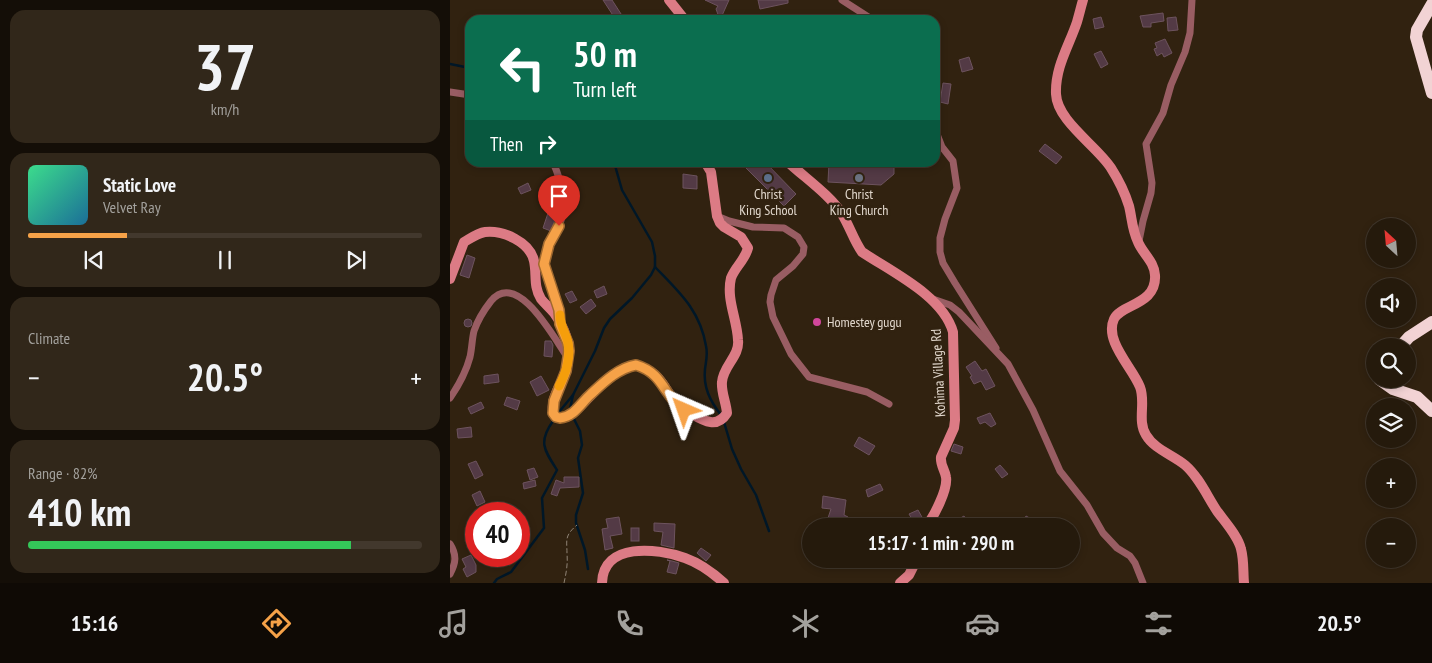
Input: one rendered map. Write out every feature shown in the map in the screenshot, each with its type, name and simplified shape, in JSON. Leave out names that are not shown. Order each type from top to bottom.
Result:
[{"type":"highway","points":[[1432,4],[1417,30],[1416,37],[1432,94]]},
{"type":"highway","points":[[1408,338],[1432,322]]},
{"type":"highway","points":[[1391,388],[1417,397],[1432,411]]},
{"type":"main road","points":[[1083,0],[1077,23],[1066,46],[1058,73],[1056,95],[1060,108],[1073,126],[1110,167],[1129,206],[1132,227],[1139,244],[1154,268],[1155,282],[1153,288],[1141,303],[1125,310],[1115,318],[1111,332],[1141,388],[1142,424],[1146,436],[1158,447],[1185,465],[1203,487],[1241,548],[1244,583]]},
{"type":"main road","points":[[671,4],[681,15]]},
{"type":"main road","points":[[450,279],[464,242],[483,232],[496,232],[508,236],[526,247],[534,261],[534,274],[541,298],[556,315],[568,343],[566,371],[557,391],[552,410],[556,417],[560,418],[570,415],[590,394],[620,370],[636,365],[652,372],[658,377],[670,396],[684,410],[707,422],[724,419],[727,412],[722,383],[728,365],[734,358],[739,341],[733,318],[730,287],[732,277],[746,255],[748,248],[741,237],[720,223],[717,216],[711,172],[708,167]]},
{"type":"main road","name":"Kohima Village Rd","points":[[794,167],[828,198],[841,213],[862,252],[930,298],[950,322],[953,332],[955,420],[954,428],[941,457],[946,477],[945,487],[932,518]]},
{"type":"main road","points":[[602,583],[602,574],[611,559],[633,552],[651,551],[669,553],[691,560],[724,583]]},
{"type":"main road","points":[[900,583],[909,575],[912,568]]},
{"type":"street","points":[[842,0],[865,15]]},
{"type":"street","points":[[1139,244],[1142,222],[1151,194],[1152,183],[1146,144],[1164,114],[1171,84],[1185,52],[1190,33],[1192,0]]},
{"type":"street","points":[[450,92],[465,94]]},
{"type":"street","points":[[940,142],[953,161],[957,188],[940,238],[940,252],[943,263],[1019,382],[1060,471],[1087,505],[1103,533],[1116,548],[1130,556],[1143,583]]},
{"type":"street","points":[[555,167],[562,186],[563,212],[559,226],[549,244],[544,264],[559,310],[560,324]]},
{"type":"street","points":[[717,216],[753,227],[784,228],[798,237],[804,247],[803,254],[776,280],[770,295],[774,317],[791,354],[809,377],[867,392],[889,404]]},
{"type":"street","points":[[450,398],[459,385],[466,369],[474,331],[482,312],[501,293],[514,294],[524,300],[547,325],[568,358]]},
{"type":"street","points":[[930,298],[950,305],[959,312],[1002,356]]},
{"type":"street","points":[[450,544],[456,558],[450,574]]},
{"type":"path","points":[[564,583],[568,553],[567,536],[576,525]]},
{"type":"building","points":[[603,0],[612,0],[622,15],[613,15]]},
{"type":"building","points":[[705,0],[729,0],[722,15],[718,15],[716,9],[718,6]]},
{"type":"building","points":[[758,0],[788,0],[788,3],[760,9]]},
{"type":"building","points":[[1163,13],[1164,21],[1151,23],[1151,27],[1143,27],[1140,16]]},
{"type":"building","points":[[1101,17],[1104,27],[1095,29],[1093,19]]},
{"type":"building","points":[[1176,17],[1178,30],[1168,31],[1167,18]]},
{"type":"building","points":[[1165,39],[1172,53],[1164,57],[1162,53],[1157,56],[1154,49],[1157,48],[1155,43]]},
{"type":"building","points":[[1101,51],[1108,64],[1101,68],[1094,54]]},
{"type":"building","points":[[969,57],[973,69],[962,72],[959,60]]},
{"type":"building","points":[[943,83],[951,84],[948,104],[940,102]]},
{"type":"building","points":[[1045,144],[1062,157],[1056,164],[1039,151]]},
{"type":"building","name":"Christ King School","points":[[745,167],[770,167],[796,194],[784,206]]},
{"type":"building","name":"Christ King Church","points":[[829,167],[894,167],[894,174],[881,185],[828,182]]},
{"type":"building","points":[[683,174],[697,176],[697,189],[683,188]]},
{"type":"building","points":[[528,183],[531,190],[521,194],[518,188]]},
{"type":"building","points":[[549,210],[557,213],[551,231],[543,228]]},
{"type":"building","points":[[467,255],[475,258],[469,278],[460,275]]},
{"type":"building","points":[[604,286],[607,294],[597,298],[594,291]]},
{"type":"building","points":[[572,291],[577,300],[570,303],[565,294]]},
{"type":"building","points":[[591,299],[596,306],[586,314],[580,307]]},
{"type":"building","points":[[468,319],[472,323],[468,327],[464,323]]},
{"type":"building","points":[[545,341],[551,341],[553,345],[552,357],[544,356]]},
{"type":"building","points":[[975,361],[982,371],[986,369],[995,386],[986,390],[981,381],[974,384],[970,377],[972,376],[966,367]]},
{"type":"building","points":[[498,374],[499,382],[484,384],[484,376]]},
{"type":"building","points":[[541,376],[549,390],[537,396],[530,382]]},
{"type":"building","points":[[507,397],[520,401],[517,410],[504,405]]},
{"type":"building","points":[[481,402],[484,408],[471,414],[468,408]]},
{"type":"building","points":[[990,413],[996,424],[991,427],[985,422],[980,424],[977,418]]},
{"type":"building","points":[[471,427],[472,437],[458,438],[457,429]]},
{"type":"building","points":[[859,437],[875,446],[869,455],[854,446]]},
{"type":"building","points":[[954,444],[963,447],[961,454],[951,451]]},
{"type":"building","points":[[476,461],[483,475],[475,479],[468,464]]},
{"type":"building","points":[[1000,465],[1008,474],[1002,478],[995,469]]},
{"type":"building","points":[[534,468],[538,477],[530,480],[527,470]]},
{"type":"building","points":[[564,477],[579,477],[579,487],[560,488],[557,496],[551,494],[556,480],[564,483]]},
{"type":"building","points":[[535,480],[536,486],[524,489],[523,483]]},
{"type":"building","points":[[880,484],[883,490],[868,497],[866,490]]},
{"type":"building","points":[[480,491],[485,502],[475,502],[472,495]]},
{"type":"building","points":[[823,496],[846,500],[844,515],[848,518],[828,518],[831,509],[822,508]]},
{"type":"building","points":[[918,510],[922,518],[911,518],[909,514]]},
{"type":"building","points":[[619,517],[622,534],[610,536],[613,548],[605,550],[602,529],[608,528],[606,519]]},
{"type":"building","points":[[654,523],[675,524],[674,548],[661,545],[663,532],[654,531]]},
{"type":"building","points":[[631,528],[639,528],[639,541],[631,541]]},
{"type":"building","points":[[701,548],[711,555],[706,561],[697,553]]},
{"type":"building","points":[[667,560],[679,563],[676,574],[667,572],[670,561]]},
{"type":"building","points":[[466,567],[476,567],[476,572],[467,577],[463,569]]},
{"type":"waterway","points":[[450,64],[465,67]]},
{"type":"waterway","points":[[559,412],[573,395],[604,328],[610,319],[632,298],[651,275],[655,267],[652,242],[622,190],[615,167]]},
{"type":"waterway","points":[[655,267],[687,302],[699,322],[707,349],[706,388],[721,415]]},
{"type":"waterway","points":[[571,412],[573,395]]},
{"type":"waterway","points":[[573,417],[580,431],[582,445],[578,458],[583,493],[576,515],[576,523],[585,550],[588,569]]},
{"type":"waterway","points":[[494,583],[497,579],[511,572],[544,528],[542,498],[557,470],[546,451],[544,440],[548,428],[553,421]]},
{"type":"waterway","points":[[724,422],[732,449],[756,495],[769,531]]},
{"type":"slow traffic","points":[[559,386],[566,371],[569,351],[565,333],[560,324],[560,315]]},
{"type":"place","name":"Christ King School","points":[[768,178]]},
{"type":"place","name":"Christ King Church","points":[[859,178]]},
{"type":"place","name":"Homestey gugu","points":[[817,322]]},
{"type":"route","points":[[559,226],[549,244],[544,264],[559,310],[560,324],[565,333],[569,351],[566,371],[557,391],[552,410],[553,413],[556,417],[564,418],[573,413],[590,394],[620,370],[627,366],[636,365],[643,367],[658,377],[670,396],[684,410]]}]
